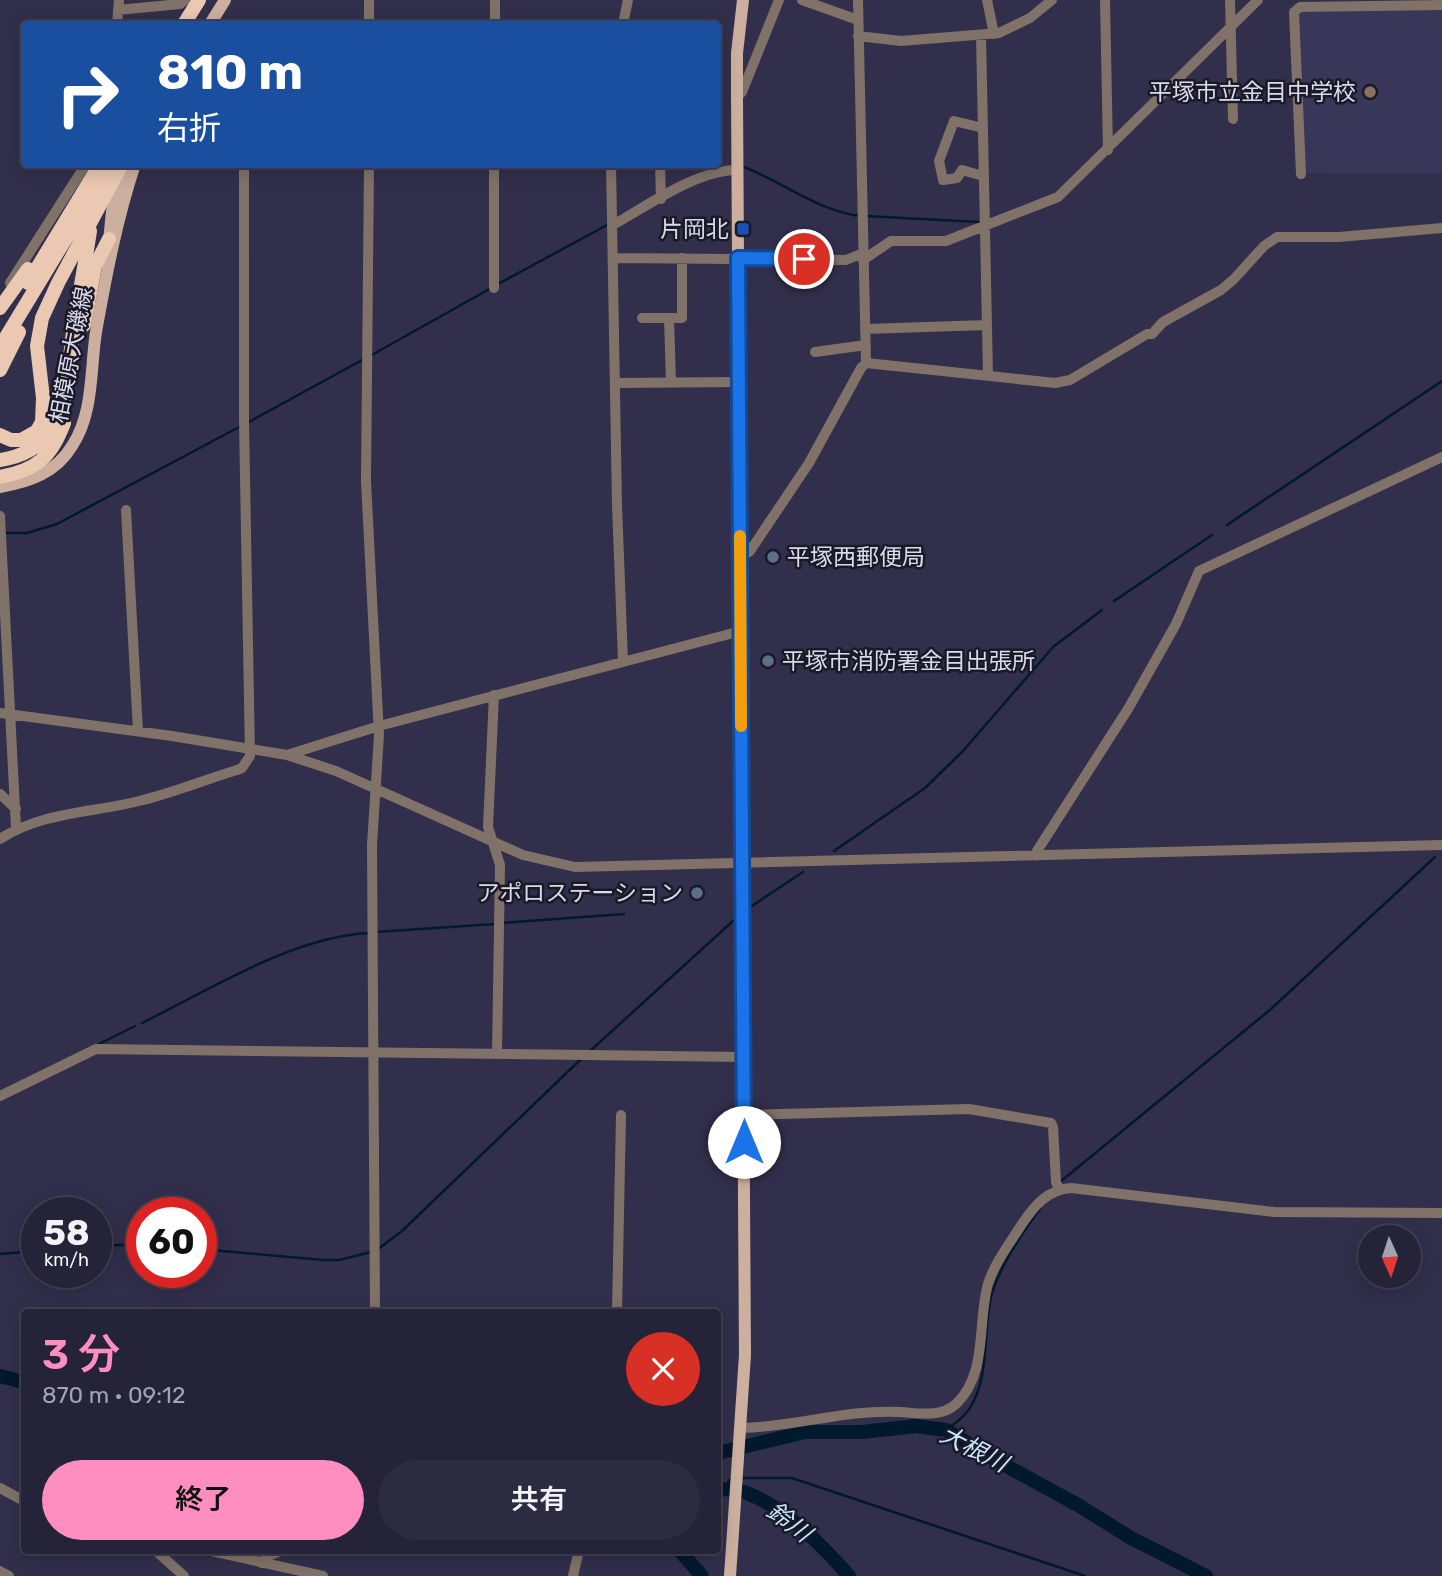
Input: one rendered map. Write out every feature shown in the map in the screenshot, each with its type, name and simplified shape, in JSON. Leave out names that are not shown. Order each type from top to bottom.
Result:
[{"type":"highway","points":[[186,21],[199,0]]},
{"type":"highway","points":[[197,21],[209,0]]},
{"type":"highway","points":[[0,370],[98,168]]},
{"type":"highway","points":[[0,329],[108,168]]},
{"type":"highway","points":[[0,435],[11,440],[21,440],[37,431],[41,422],[43,398],[37,346],[42,318],[96,211],[128,168]]},
{"type":"highway","points":[[0,460],[31,451],[51,430],[57,418],[90,228],[96,211]]},
{"type":"highway","points":[[0,308],[68,226]]},
{"type":"highway","points":[[0,347],[68,226]]},
{"type":"highway","points":[[0,477],[34,466],[47,456],[60,433],[69,401],[95,266],[109,239]]},
{"type":"main road","points":[[212,21],[225,0]]},
{"type":"main road","points":[[730,1576],[745,1355],[737,170],[737,53],[743,0]]},
{"type":"main road","name":"相模原大磯線","points":[[108,269],[112,211],[128,168]]},
{"type":"main road","name":"相模原大磯線","points":[[0,487],[21,483],[48,471],[72,448],[79,433],[88,405],[96,334],[129,168]]},
{"type":"street","points":[[118,5],[180,4],[185,0]]},
{"type":"street","points":[[369,0],[369,21]]},
{"type":"street","points":[[495,0],[495,21]]},
{"type":"street","points":[[624,21],[628,0]]},
{"type":"street","points":[[737,97],[742,92],[779,0]]},
{"type":"street","points":[[802,0],[858,20]]},
{"type":"street","points":[[741,557],[750,551],[809,463],[866,363],[858,0]]},
{"type":"street","points":[[987,0],[994,34]]},
{"type":"street","points":[[858,36],[901,41],[994,34],[1023,22],[1052,0]]},
{"type":"street","points":[[1105,0],[1108,150]]},
{"type":"street","points":[[1230,0],[1233,119]]},
{"type":"street","points":[[614,258],[846,260],[863,256],[891,241],[946,241],[1050,202],[1108,150],[1258,0]]},
{"type":"street","points":[[1301,174],[1294,12],[1300,7],[1341,3],[1442,5]]},
{"type":"street","points":[[981,35],[988,376]]},
{"type":"street","points":[[983,128],[954,121],[939,161],[943,180],[957,178],[962,170],[983,176]]},
{"type":"street","points":[[0,298],[83,168]]},
{"type":"street","points":[[0,839],[16,828],[36,820],[98,811],[141,801],[237,770],[242,768],[250,756],[244,420],[244,168]]},
{"type":"street","points":[[369,168],[366,481],[379,726],[372,845],[375,1309]]},
{"type":"street","points":[[494,286],[495,168]]},
{"type":"street","points":[[611,168],[617,505],[623,661]]},
{"type":"street","points":[[660,168],[660,196]]},
{"type":"street","points":[[613,221],[697,179],[716,172],[737,170]]},
{"type":"street","points":[[866,363],[1055,383],[1070,380],[1147,334],[1152,334],[1163,322],[1221,290],[1264,246],[1278,237],[1339,237],[1442,228]]},
{"type":"street","points":[[642,317],[682,317],[682,258]]},
{"type":"street","points":[[669,318],[671,383]]},
{"type":"street","points":[[865,329],[987,325]]},
{"type":"street","points":[[815,352],[866,345]]},
{"type":"street","points":[[616,383],[739,382]]},
{"type":"street","points":[[1038,856],[1037,851],[1128,709],[1176,624],[1199,571],[1442,457]]},
{"type":"street","points":[[126,510],[138,731]]},
{"type":"street","points":[[0,516],[6,714],[16,828]]},
{"type":"street","points":[[287,755],[379,726],[741,631]]},
{"type":"street","points":[[494,695],[488,827],[500,864],[497,1053]]},
{"type":"street","points":[[6,714],[138,731],[287,755],[336,771],[523,855],[575,867],[1442,845]]},
{"type":"street","points":[[0,794],[16,809]]},
{"type":"street","points":[[0,1096],[96,1049],[744,1057]]},
{"type":"street","points":[[744,1115],[969,1109],[1051,1123],[1056,1182],[1059,1189]]},
{"type":"street","points":[[617,1309],[621,1115]]},
{"type":"street","points":[[741,1429],[846,1414],[942,1412],[955,1405],[973,1378],[978,1360],[984,1303],[995,1267],[1040,1200],[1059,1189],[1071,1188],[1274,1212],[1442,1213]]},
{"type":"street","points":[[0,1488],[21,1499]]},
{"type":"street","points":[[159,1554],[184,1576]]},
{"type":"street","points":[[224,1554],[323,1576]]},
{"type":"street","points":[[261,1563],[273,1554]]},
{"type":"street","points":[[573,1576],[578,1554]]},
{"type":"street","points":[[0,1571],[9,1576]]},
{"type":"shaded area","name":"平塚市立金目中学校","points":[[1442,7],[1442,174],[1302,173],[1297,13]]},
{"type":"waterway","points":[[744,167],[829,208],[860,216]]},
{"type":"waterway","points":[[866,216],[978,222]]},
{"type":"waterway","points":[[498,284],[609,224]]},
{"type":"waterway","points":[[370,356],[493,287]]},
{"type":"waterway","points":[[247,423],[364,359]]},
{"type":"waterway","points":[[1227,525],[1442,381]]},
{"type":"waterway","points":[[4,533],[27,533],[57,524],[241,426]]},
{"type":"waterway","points":[[1114,601],[1212,535]]},
{"type":"waterway","points":[[834,851],[925,788],[963,751],[1053,647],[1102,610]]},
{"type":"waterway","points":[[1060,1182],[1271,1009],[1435,857]]},
{"type":"waterway","points":[[752,906],[803,872]]},
{"type":"waterway","points":[[502,923],[624,914]]},
{"type":"waterway","points":[[589,1052],[734,920]]},
{"type":"waterway","points":[[376,932],[495,924]]},
{"type":"waterway","points":[[142,1023],[282,954],[311,944],[369,933]]},
{"type":"waterway","points":[[97,1045],[135,1026]]},
{"type":"waterway","points":[[377,1250],[402,1231],[581,1059]]},
{"type":"waterway","points":[[946,1430],[965,1414],[977,1395],[984,1366],[992,1293],[1006,1260],[1040,1209]]},
{"type":"waterway","points":[[112,1245],[126,1245]]},
{"type":"waterway","points":[[217,1250],[323,1260],[339,1260],[371,1252]]},
{"type":"waterway","points":[[0,1254],[21,1252]]},
{"type":"waterway","name":"鈴川","points":[[0,1376],[21,1381]]},
{"type":"waterway","name":"大根川","points":[[721,1452],[805,1432],[862,1432],[916,1426],[946,1430],[1131,1538],[1206,1576]]},
{"type":"waterway","points":[[740,1478],[792,1478],[1085,1576]]},
{"type":"waterway","points":[[727,1488],[729,1480],[734,1479]]},
{"type":"waterway","name":"鈴川","points":[[721,1490],[735,1490],[753,1495],[771,1505],[807,1533],[849,1576]]},
{"type":"waterway","points":[[683,1554],[702,1576]]},
{"type":"slow traffic","points":[[740,536],[741,726]]},
{"type":"place","name":"平塚市立金目中学校","points":[[1370,92]]},
{"type":"place","name":"片岡北","points":[[743,229]]},
{"type":"place","name":"平塚西郵便局","points":[[773,557]]},
{"type":"place","name":"平塚市消防署金目出張所","points":[[768,661]]},
{"type":"place","name":"アポロステーション","points":[[697,893]]},
{"type":"route","points":[[744,1142],[738,258],[804,259]]}]
